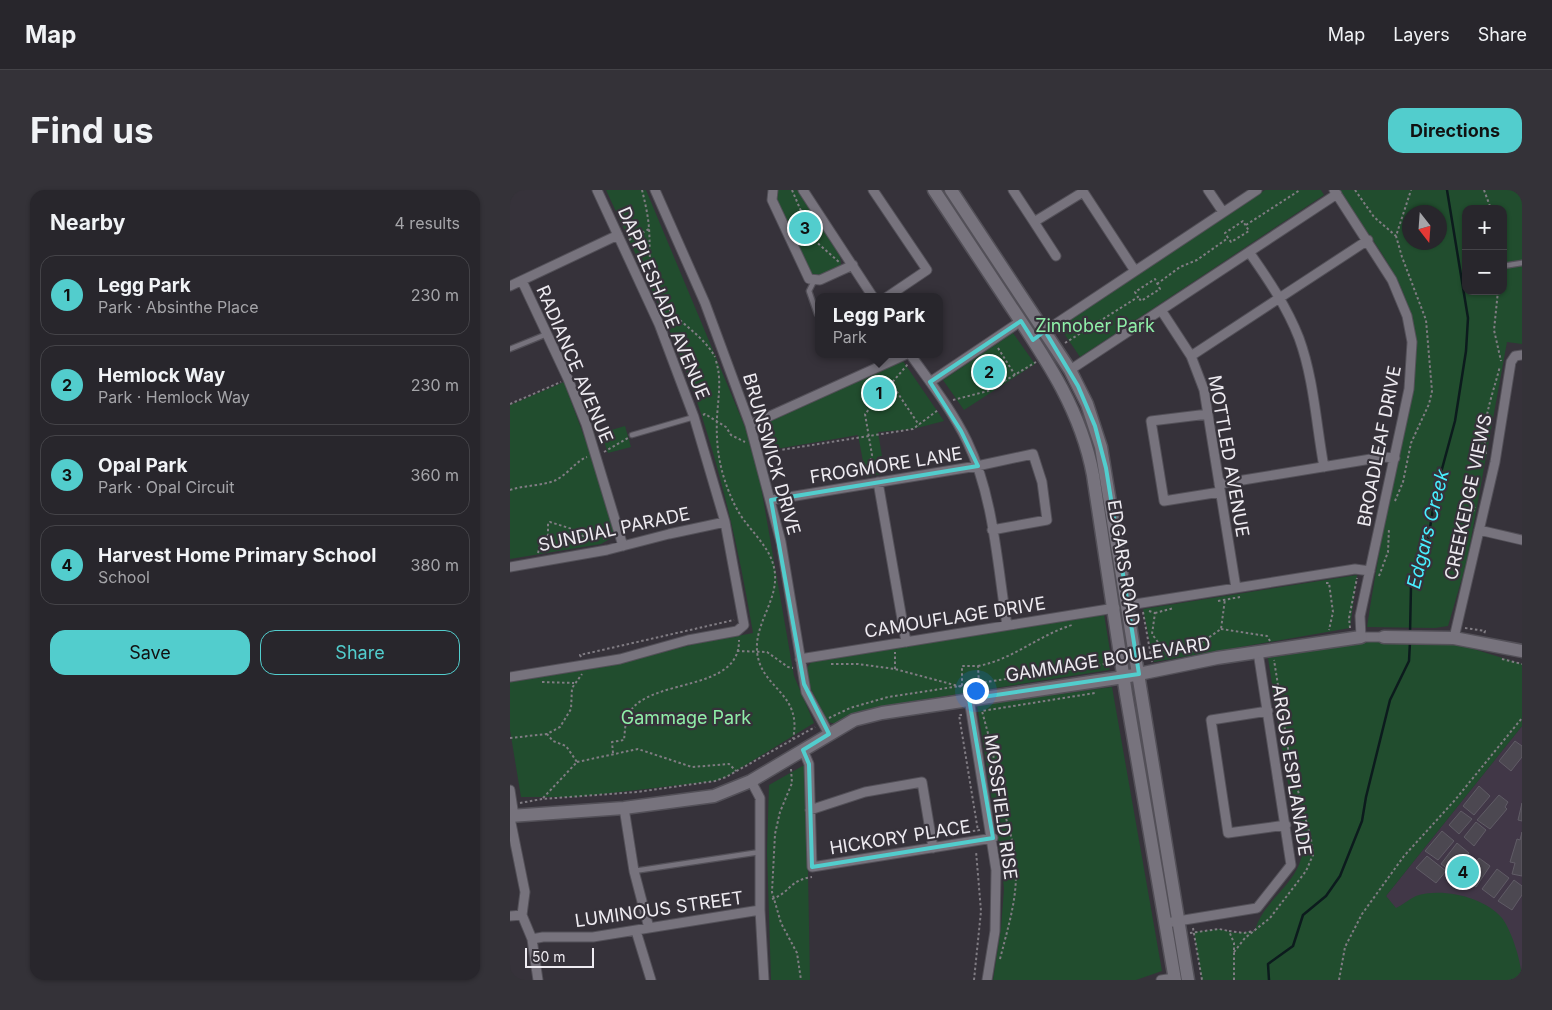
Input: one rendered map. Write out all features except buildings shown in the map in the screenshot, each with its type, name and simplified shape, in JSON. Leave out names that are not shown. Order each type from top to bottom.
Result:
[{"type":"main road","name":"EDGARS ROAD","points":[[934,190],[1044,356],[1075,413],[1088,454],[1175,979]]},
{"type":"main road","name":"EDGARS ROAD","points":[[951,190],[1070,370],[1087,404],[1101,446],[1139,674],[1185,920],[1188,980]]},
{"type":"main road","points":[[1021,321],[1032,313]]},
{"type":"main road","points":[[1033,340],[1044,331]]},
{"type":"main road","name":"GAMMAGE BOULEVARD","points":[[512,813],[624,808],[714,796],[751,781],[829,734],[867,716],[975,698],[1124,677],[1258,652],[1361,637]]},
{"type":"main road","name":"GAMMAGE BOULEVARD","points":[[1384,637],[1454,638],[1522,652]]},
{"type":"street","name":"DAPPLESHADE AVENUE","points":[[597,190],[659,324],[694,417],[725,522],[744,618],[742,627],[737,630]]},
{"type":"street","name":"BRUNSWICK DRIVE","points":[[656,190],[705,303],[750,425],[771,500],[789,585],[806,692],[829,734]]},
{"type":"street","points":[[773,190],[772,200],[805,274],[814,281],[853,265]]},
{"type":"street","points":[[803,190],[870,293]]},
{"type":"street","points":[[874,190],[926,270],[893,293]]},
{"type":"street","points":[[1013,190],[1056,256]]},
{"type":"street","points":[[1208,190],[1223,212]]},
{"type":"street","points":[[1044,331],[1257,190]]},
{"type":"street","points":[[1034,222],[1082,191],[1135,271]]},
{"type":"street","points":[[1070,370],[1249,252],[1335,192]]},
{"type":"street","name":"BROADLEAF DRIVE","points":[[1335,192],[1368,240],[1398,291],[1407,316],[1412,342],[1409,389],[1360,616],[1361,637]]},
{"type":"street","points":[[510,286],[618,235]]},
{"type":"street","points":[[1190,356],[1368,240]]},
{"type":"street","points":[[1249,252],[1280,299],[1294,325],[1304,353],[1324,466]]},
{"type":"street","name":"RADIANCE AVENUE","points":[[522,281],[568,378],[596,454],[623,546]]},
{"type":"street","name":"MOTTLED AVENUE","points":[[1161,310],[1190,356],[1201,379],[1236,588]]},
{"type":"street","points":[[930,382],[1021,321]]},
{"type":"street","points":[[1506,362],[1515,356],[1522,355]]},
{"type":"street","points":[[750,425],[900,358]]},
{"type":"street","points":[[910,358],[930,382],[945,405],[961,431],[977,466],[992,530],[1007,625]]},
{"type":"street","name":"CREEKEDGE VIEWS","points":[[1454,638],[1495,462],[1506,362]]},
{"type":"street","points":[[1208,414],[1151,422],[1164,501],[1324,466],[1383,457],[1394,458]]},
{"type":"street","name":"FROGMORE LANE","points":[[771,500],[977,466],[1033,454],[1042,482],[1047,520],[992,530]]},
{"type":"street","points":[[878,482],[906,642]]},
{"type":"street","name":"SUNDIAL PARADE","points":[[510,567],[608,550],[725,522]]},
{"type":"street","points":[[1479,530],[1522,540]]},
{"type":"street","points":[[1129,605],[1356,569],[1370,571]]},
{"type":"street","name":"CAMOUFLAGE DRIVE","points":[[801,663],[894,644],[1114,608]]},
{"type":"street","points":[[510,677],[620,659],[688,640],[737,630]]},
{"type":"street","name":"GAMMAGE BOULEVARD","points":[[1361,637],[1384,637]]},
{"type":"street","name":"ARGUS ESPLANADE","points":[[1166,923],[1253,909],[1262,905],[1291,866],[1258,652]]},
{"type":"street","name":"MOSSFIELD RISE","points":[[975,698],[972,713],[991,828],[996,904],[987,980]]},
{"type":"street","points":[[1268,711],[1211,720],[1228,833],[1286,825]]},
{"type":"street","points":[[803,750],[809,764],[810,810],[865,792],[922,782],[933,848]]},
{"type":"street","points":[[751,781],[760,798],[760,910],[764,980]]},
{"type":"street","points":[[510,790],[525,892],[522,915],[532,939],[538,980]]},
{"type":"street","points":[[624,808],[634,871],[649,928]]},
{"type":"street","name":"HICKORY PLACE","points":[[810,810],[812,867],[992,838]]},
{"type":"street","name":"LUMINOUS STREET","points":[[532,939],[593,937],[760,910]]},
{"type":"street","points":[[510,916],[522,915]]},
{"type":"street","points":[[636,931],[651,980]]},
{"type":"street","points":[[1161,980],[1175,979]]},
{"type":"lane","points":[[1507,265],[1522,263]]},
{"type":"lane","points":[[814,281],[809,292],[815,308]]},
{"type":"lane","points":[[510,349],[547,334]]},
{"type":"lane","points":[[632,435],[694,417]]},
{"type":"lane","points":[[634,871],[760,852]]},
{"type":"path","points":[[642,190],[649,230],[648,260],[650,273],[662,299],[673,314],[704,340],[714,356],[720,377],[717,421],[718,456],[729,493],[740,514],[767,550],[774,568],[774,591],[760,627],[757,650],[766,675],[790,704],[795,721],[793,739]]},
{"type":"path","points":[[792,190],[813,239],[839,262]]},
{"type":"path","points":[[1246,225],[1300,190]]},
{"type":"path","points":[[1355,190],[1374,217],[1396,236]]},
{"type":"path","points":[[1484,190],[1490,205]]},
{"type":"path","points":[[1243,221],[1249,231],[1231,242],[1228,238],[1224,233],[1243,221]]},
{"type":"path","points":[[628,240],[649,230]]},
{"type":"path","points":[[795,250],[829,230]]},
{"type":"path","points":[[1157,284],[1180,267],[1202,257],[1228,238]]},
{"type":"path","points":[[1155,280],[1160,289],[1141,301],[1138,297],[1135,292],[1155,280]]},
{"type":"path","points":[[1486,462],[1484,427],[1506,362],[1494,330],[1498,295]]},
{"type":"path","points":[[1056,348],[1138,297]]},
{"type":"path","points":[[993,340],[1015,375]]},
{"type":"path","points":[[768,452],[913,429],[958,397],[988,391],[1044,356]]},
{"type":"path","points":[[866,484],[872,455],[865,414],[908,364],[907,358]]},
{"type":"path","points":[[510,404],[568,378]]},
{"type":"path","points":[[891,383],[919,425]]},
{"type":"path","points":[[694,417],[705,414],[726,427],[731,435],[743,442],[754,439]]},
{"type":"path","points":[[510,490],[522,486],[554,481],[572,471],[583,458],[610,450],[632,435]]},
{"type":"path","points":[[1394,503],[1403,482],[1410,447]]},
{"type":"path","points":[[1462,568],[1464,532],[1478,499]]},
{"type":"path","points":[[536,563],[541,542],[547,537],[547,525],[550,522],[572,529],[583,536],[602,533],[608,550]]},
{"type":"path","points":[[1383,564],[1389,547],[1389,524]]},
{"type":"path","points":[[1350,628],[1349,618],[1357,576]]},
{"type":"path","points":[[1320,584],[1329,583],[1333,612],[1328,631]]},
{"type":"path","points":[[1213,601],[1244,596]]},
{"type":"path","points":[[1153,672],[1143,609],[1154,613],[1177,607]]},
{"type":"path","points":[[1154,613],[1152,634],[1169,657]]},
{"type":"path","points":[[962,687],[962,666],[994,663],[1040,638],[1076,624]]},
{"type":"path","points":[[1221,629],[1267,636],[1270,641]]},
{"type":"path","points":[[613,754],[612,742],[624,740],[627,720],[634,707],[650,696],[708,679],[728,665],[738,651],[737,630]]},
{"type":"path","points":[[894,644],[895,669]]},
{"type":"path","points":[[738,651],[757,650],[770,653],[790,668],[801,663]]},
{"type":"path","points":[[512,813],[542,799],[636,792],[702,783],[726,777],[845,710],[874,701],[1112,663],[1109,654]]},
{"type":"path","points":[[828,664],[858,664],[895,669],[962,687]]},
{"type":"path","points":[[978,666],[979,684],[975,698],[982,711],[993,752],[997,788],[1016,854],[1018,875],[1016,898],[999,964]]},
{"type":"path","points":[[540,682],[574,683]]},
{"type":"path","points":[[974,980],[980,926],[980,890],[976,851],[980,846],[959,716],[1104,692]]},
{"type":"path","points":[[1339,980],[1345,946],[1362,914],[1404,856],[1455,800],[1522,718]]},
{"type":"path","points":[[547,734],[553,741],[566,746],[577,762]]},
{"type":"path","points":[[778,747],[792,770],[793,779],[780,812],[775,834],[773,899],[781,923],[796,954],[801,980]]},
{"type":"path","points":[[542,799],[577,762],[638,750],[647,751],[692,767],[729,764],[736,771]]},
{"type":"path","points":[[1283,808],[1301,805]]},
{"type":"path","points":[[950,835],[1008,825]]},
{"type":"path","points":[[760,900],[773,899],[782,895],[796,881],[812,877]]},
{"type":"path","points":[[1185,920],[1194,932],[1202,980]]},
{"type":"path","points":[[1194,932],[1219,929],[1244,933],[1255,931]]},
{"type":"path","points":[[1229,931],[1234,943],[1234,980]]},
{"type":"highlighted area","points":[[1021,321],[1033,340],[1045,331],[1078,386],[1095,426],[1106,468],[1139,674],[969,699],[993,838],[812,867],[809,764],[803,750],[829,734],[804,684],[771,500],[978,466],[961,431],[930,382]]},
{"type":"shaded area","points":[[1522,726],[1522,980],[1360,980],[1370,943],[1379,927],[1396,909],[1386,896]]},
{"type":"green space","name":"Gammage Park","points":[[606,190],[646,190],[745,427],[760,481],[794,676],[814,723],[726,777],[715,781],[576,797],[521,797],[510,730],[510,682],[609,666],[695,644],[753,633],[741,566],[717,465],[707,433],[685,368],[647,278]]},
{"type":"green space","points":[[777,190],[797,190],[840,256],[841,265],[827,273],[812,275],[776,199]]},
{"type":"green space","name":"Zinnober Park","points":[[1265,190],[1321,190],[1324,195],[1080,357],[1059,326]]},
{"type":"green space","points":[[1338,190],[1522,190],[1522,344],[1507,342],[1467,561],[1448,626],[1435,628],[1367,627],[1387,510],[1413,387],[1415,345],[1407,303],[1394,274]]},
{"type":"green space","points":[[1013,333],[1035,364],[964,410],[943,380]]},
{"type":"green space","points":[[903,361],[944,421],[913,429],[878,432],[882,456],[877,457],[881,474],[866,477],[858,435],[770,450],[760,425]]},
{"type":"green space","points":[[564,382],[592,458],[615,536],[601,544],[510,559],[510,405]]},
{"type":"green space","points":[[625,426],[631,447],[608,453],[601,433]]},
{"type":"green space","points":[[1357,575],[1350,628],[1154,662],[1143,609]]},
{"type":"green space","points":[[1104,614],[1112,663],[1109,670],[883,706],[865,710],[836,724],[828,722],[811,689],[807,668],[812,661]]},
{"type":"green space","points":[[1369,642],[1451,642],[1522,664],[1522,726],[1386,896],[1396,908],[1416,896],[1438,893],[1450,893],[1485,904],[1502,918],[1506,924],[1513,939],[1522,973],[1522,980],[1202,980],[1194,932],[1219,929],[1235,933],[1255,931],[1265,911],[1294,875],[1302,854],[1285,768],[1268,658]]},
{"type":"green space","points":[[1112,687],[1162,971],[1136,980],[993,980],[1001,928],[1004,889],[1000,851],[977,705]]},
{"type":"green space","points":[[806,764],[810,980],[771,980],[767,851],[769,785]]},
{"type":"waterway","name":"Edgars Creek","points":[[1410,634],[1411,586],[1427,546],[1436,491],[1455,421],[1466,351],[1468,318],[1447,190]]},
{"type":"waterway","name":"Edgars Creek","points":[[1269,980],[1268,964],[1293,946],[1303,915],[1326,896],[1340,876],[1362,821],[1366,797],[1390,700],[1409,661],[1410,642]]},
{"type":"place","name":"Opal Park","points":[[805,228]]},
{"type":"place","name":"Hemlock Way","points":[[989,372]]},
{"type":"place","name":"Legg Park","points":[[879,393]]},
{"type":"place","name":"Harvest Home Primary School","points":[[1463,872]]}]
